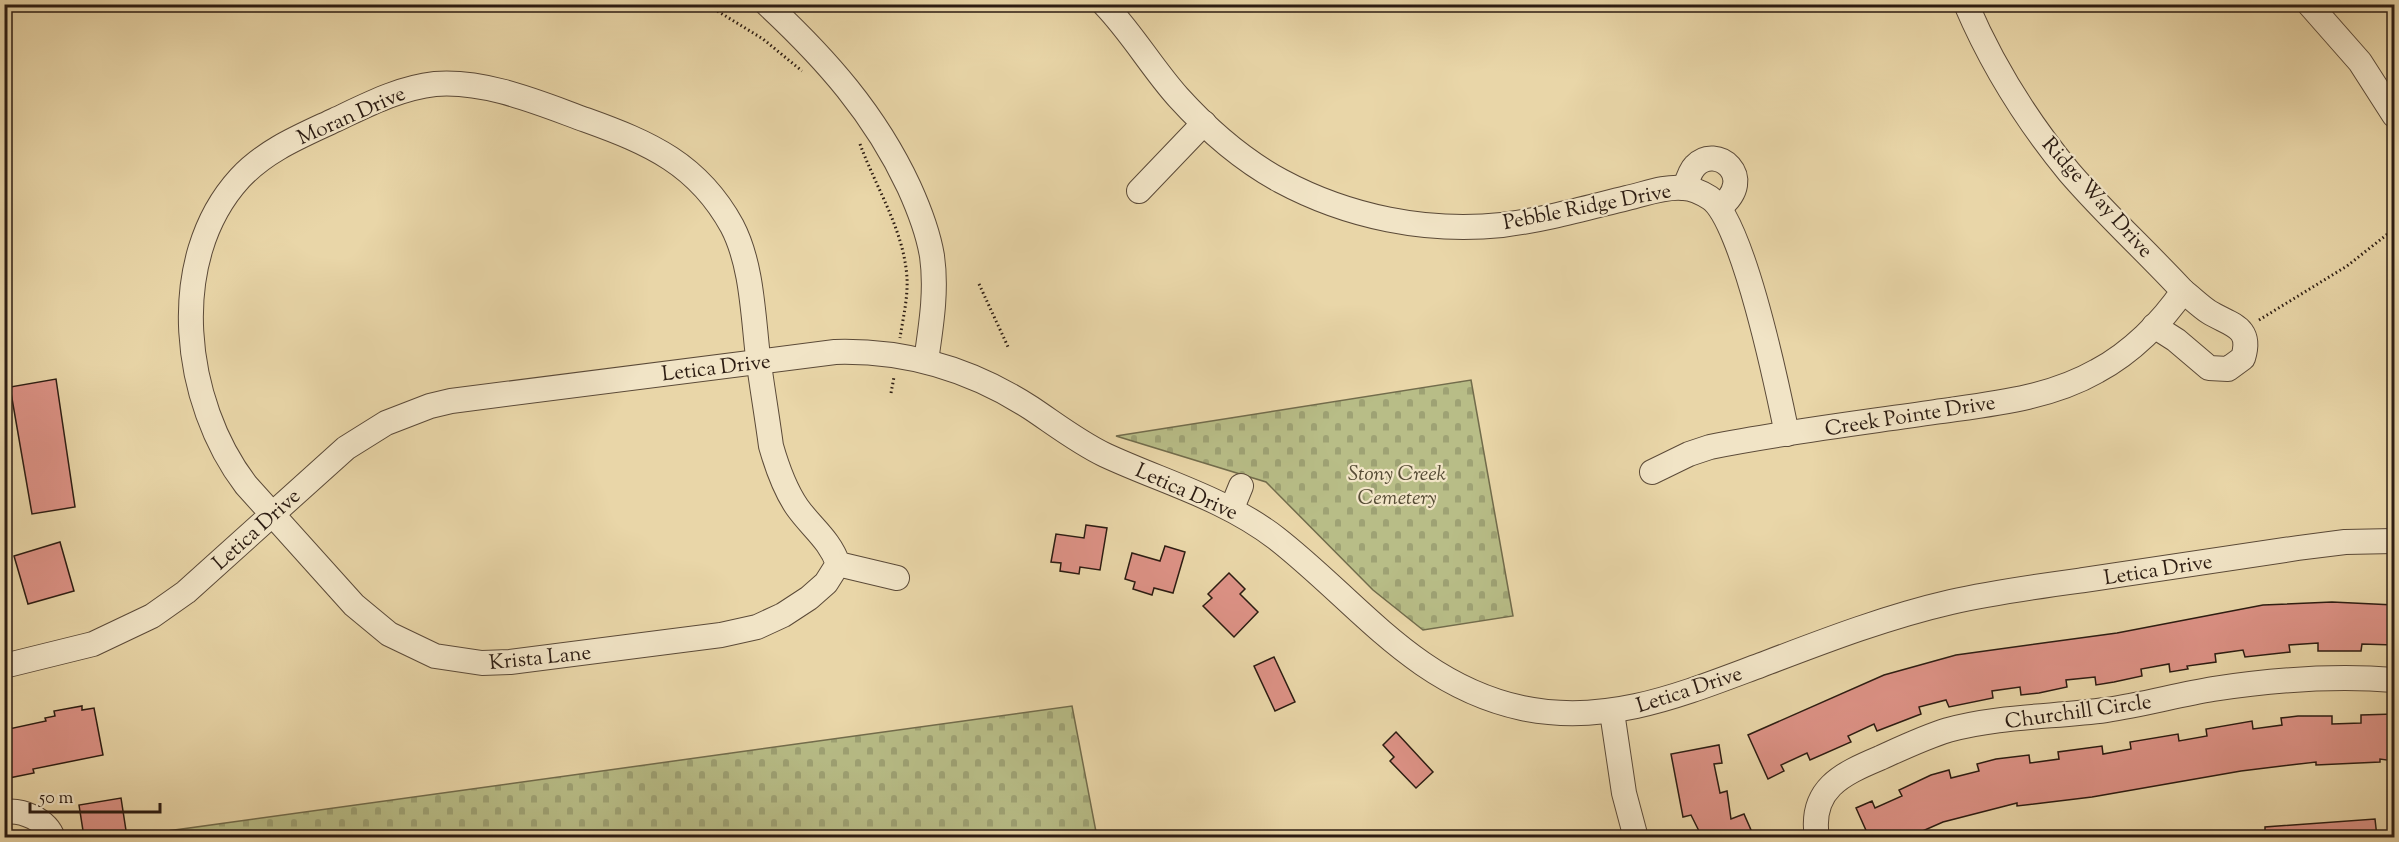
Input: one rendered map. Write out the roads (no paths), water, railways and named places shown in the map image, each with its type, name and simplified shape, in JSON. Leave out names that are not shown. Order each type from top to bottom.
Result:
[{"type":"street","points":[[768,4],[813,48],[856,97],[886,140],[917,205],[927,235],[934,274],[934,296],[926,361]]},
{"type":"street","name":"Pebble Ridge Drive","points":[[1104,4],[1178,97],[1204,123],[1266,171],[1301,191],[1350,210],[1401,222],[1443,226],[1502,225],[1556,216],[1663,190],[1685,188],[1698,191],[1720,207],[1730,199],[1736,182],[1734,171],[1721,161],[1704,159],[1695,166],[1685,188]]},
{"type":"street","name":"Ridge Way Drive","points":[[1966,4],[2005,82],[2050,148],[2092,197],[2183,291],[2209,312],[2234,323],[2246,341],[2243,358],[2228,369],[2209,368],[2176,340],[2154,326]]},
{"type":"street","points":[[2310,4],[2360,62],[2394,115]]},
{"type":"street","name":"Moran Drive","points":[[272,515],[233,468],[207,414],[191,324],[190,303],[198,257],[215,213],[240,178],[282,146],[395,93],[435,84],[487,88],[552,108],[638,140],[684,166],[717,202],[739,243],[748,280],[777,466],[796,506],[826,540],[838,564]]},
{"type":"street","points":[[1139,191],[1204,123]]},
{"type":"street","points":[[1720,207],[1726,215],[1756,303],[1788,434]]},
{"type":"street","points":[[2154,326],[2171,309],[2183,291]]},
{"type":"street","name":"Creek Pointe Drive","points":[[1652,472],[1689,454],[1710,447],[1993,403],[2053,390],[2098,371],[2131,347],[2154,326]]},
{"type":"street","name":"Letica Drive","points":[[4,666],[83,647],[143,621],[186,592],[333,458],[364,435],[386,423],[430,406],[759,362],[852,352],[926,361],[975,378],[1011,396],[1104,454],[1232,508],[1302,559],[1400,650],[1445,679],[1482,696],[1526,709],[1567,714],[1612,712],[1662,701],[1870,624],[1953,601],[2298,548],[2345,542],[2394,541]]},
{"type":"street","points":[[1232,508],[1241,486]]},
{"type":"street","name":"Krista Lane","points":[[272,515],[354,604],[389,634],[435,656],[482,663],[510,662],[747,629],[783,615],[809,598],[826,583],[838,564]]},
{"type":"street","points":[[838,564],[897,578]]},
{"type":"street","name":"Churchill Circle","points":[[1817,837],[1817,806],[1825,791],[1837,780],[1870,762],[1948,730],[1999,721],[2107,709],[2259,683],[2349,678],[2394,680]]},
{"type":"street","points":[[1612,712],[1624,793],[1636,837]]},
{"type":"street","points":[[4,812],[13,810],[35,817],[53,837]]},
{"type":"park label","name":"Stony Creek Cemetery","points":[[1397,485]]}]
